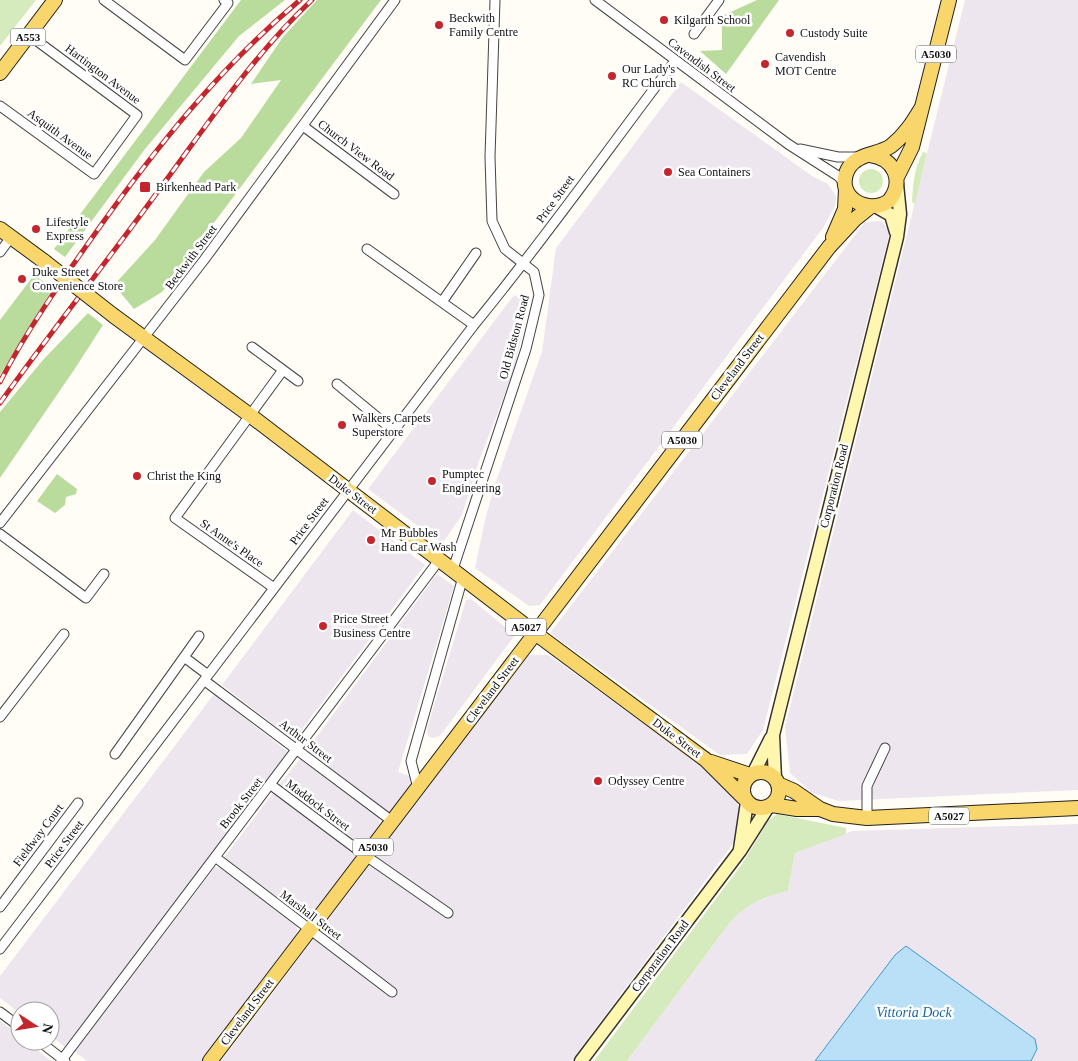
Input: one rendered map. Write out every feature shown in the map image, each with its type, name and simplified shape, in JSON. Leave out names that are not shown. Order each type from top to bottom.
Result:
[{"type":"main road","name":"A553","points":[[0,73],[56,0]]},
{"type":"main road","name":"A5030","points":[[897,180],[912,147],[949,0]]},
{"type":"main road","name":"A5030","points":[[867,156],[886,149],[900,138],[922,107]]},
{"type":"main road","points":[[874,207],[893,196],[897,180],[890,164],[885,159],[867,156],[857,159],[848,170],[846,186],[856,202],[874,207],[890,215],[896,237]]},
{"type":"main road","name":"Corporation Road","points":[[751,775],[773,735],[896,237],[900,214],[897,180]]},
{"type":"main road","name":"Cleveland Street","points":[[828,247],[845,208],[846,186]]},
{"type":"main road","name":"Cleveland Street","points":[[210,1061],[828,247],[855,219],[874,207]]},
{"type":"main road","name":"Duke Street","points":[[0,228],[114,316],[251,416],[535,633],[706,760],[745,800]]},
{"type":"main road","name":"Corporation Road","points":[[773,735],[777,782]]},
{"type":"main road","name":"Duke Street","points":[[706,760],[751,775]]},
{"type":"main road","points":[[740,851],[745,800],[743,786],[751,775],[766,772],[777,782],[778,795],[770,806],[757,808],[745,800]]},
{"type":"main road","name":"A5027","points":[[777,782],[820,809],[833,814],[866,818],[1078,808]]},
{"type":"main road","name":"Corporation Road","points":[[581,1061],[740,851],[770,806]]},
{"type":"main road","name":"A5027","points":[[770,806],[820,809]]},
{"type":"street","points":[[104,0],[185,60],[226,2]]},
{"type":"street","name":"Beckwith Street","points":[[0,523],[145,338],[395,0]]},
{"type":"street","name":"Old Bidston Road","points":[[418,788],[411,760],[458,573],[526,349],[539,295],[534,272],[505,249],[492,221],[490,157],[495,0]]},
{"type":"street","name":"Cavendish Street","points":[[595,0],[795,148],[838,176],[846,186]]},
{"type":"street","points":[[694,34],[719,0]]},
{"type":"street","name":"Hartington Avenue","points":[[29,35],[137,115]]},
{"type":"street","name":"Price Street","points":[[0,949],[474,325],[523,265],[570,199],[675,61]]},
{"type":"street","name":"Asquith Avenue","points":[[0,106],[94,174],[137,115]]},
{"type":"street","name":"Church View Road","points":[[303,126],[394,194]]},
{"type":"street","name":"Cavendish Street","points":[[795,148],[838,157],[867,156]]},
{"type":"street","points":[[0,252],[11,237]]},
{"type":"street","points":[[367,249],[474,325]]},
{"type":"street","points":[[442,302],[476,253]]},
{"type":"street","points":[[252,348],[298,381]]},
{"type":"street","points":[[251,416],[283,370]]},
{"type":"street","points":[[336,384],[394,430]]},
{"type":"street","name":"St Anne's Place","points":[[251,416],[175,518],[274,588]]},
{"type":"street","points":[[0,534],[86,598],[104,574]]},
{"type":"street","name":"Brook Street","points":[[63,1060],[440,559]]},
{"type":"street","points":[[0,717],[3,705],[64,634]]},
{"type":"street","points":[[115,754],[198,636]]},
{"type":"street","points":[[184,657],[206,678]]},
{"type":"street","name":"Arthur Street","points":[[206,678],[297,750],[392,821]]},
{"type":"street","points":[[866,818],[867,786],[885,748]]},
{"type":"street","name":"Maddock Street","points":[[271,785],[366,856],[448,913]]},
{"type":"street","name":"Fieldway Court","points":[[0,907],[78,803]]},
{"type":"street","name":"Marshall Street","points":[[215,857],[392,992]]},
{"type":"street","points":[[51,1051],[63,1060]]},
{"type":"shaded area","points":[[965,0],[1078,0],[1078,790],[839,801],[812,793],[790,773],[785,727]]},
{"type":"shaded area","points":[[681,82],[812,176],[828,184],[836,196],[835,206],[823,228],[540,605],[529,606],[475,568],[495,484],[542,352],[556,248]]},
{"type":"shaded area","points":[[881,221],[890,231],[763,730],[747,754],[720,755],[550,633],[865,222]]},
{"type":"shaded area","points":[[514,295],[529,303],[514,370],[479,461],[462,515],[442,544],[368,489]]},
{"type":"shaded area","name":"Price Street Business Centre","points":[[353,510],[425,565],[294,740],[222,685]]},
{"type":"shaded area","points":[[437,574],[454,586],[398,772],[410,776],[411,785],[390,813],[307,750]]},
{"type":"shaded area","points":[[471,599],[515,635],[440,736],[433,738],[428,736],[427,729],[466,600]]},
{"type":"shaded area","points":[[529,655],[549,655],[725,783],[736,799],[740,811],[735,841],[571,1061],[221,1061]]},
{"type":"shaded area","points":[[214,694],[288,752],[65,1047],[60,1043],[60,1001],[10,1001],[10,1006],[0,998],[0,976]]},
{"type":"shaded area","points":[[300,759],[379,818],[380,824],[367,844],[361,845],[280,784]]},
{"type":"shaded area","points":[[273,793],[354,851],[355,860],[308,920],[224,858]]},
{"type":"shaded area","points":[[1078,824],[1078,1061],[1031,1061],[1037,1049],[1034,1039],[906,946],[895,955],[815,1061],[627,1061],[731,921],[745,907],[772,895],[788,891],[795,853],[852,831]]},
{"type":"shaded area","points":[[215,867],[222,868],[296,924],[299,934],[203,1061],[87,1061],[75,1052]]},
{"type":"shaded area","points":[[0,1021],[10,1028],[10,1051],[38,1051],[51,1061],[0,1061]]},
{"type":"green space","points":[[0,0],[36,0],[0,46]]},
{"type":"green space","points":[[241,0],[285,0],[239,36],[145,149],[65,257],[54,249]]},
{"type":"green space","points":[[317,0],[381,0],[162,292],[134,309],[114,285],[155,240],[204,172],[241,138],[281,80],[251,84],[283,37]]},
{"type":"green space","points":[[757,0],[779,0],[726,74],[700,51],[722,50],[722,16]]},
{"type":"green space","points":[[923,152],[927,153],[915,204],[912,202],[914,176]]},
{"type":"green space","points":[[866,169],[876,169],[883,176],[883,186],[876,193],[866,193],[859,186],[859,176]]},
{"type":"green space","points":[[34,275],[53,288],[0,375],[0,320]]},
{"type":"green space","points":[[88,313],[103,325],[0,478],[0,412],[43,360]]},
{"type":"green space","points":[[57,474],[77,489],[76,494],[66,497],[65,505],[55,513],[37,501]]},
{"type":"green space","points":[[777,814],[846,828],[846,834],[795,853],[788,891],[757,902],[731,921],[627,1061],[594,1061],[742,864],[769,820]]},
{"type":"water","name":"Vittoria Dock","points":[[906,946],[1035,1039],[1037,1049],[1031,1061],[815,1061],[895,955]]},
{"type":"railway","points":[[0,382],[21,344],[56,289],[164,141],[242,53],[300,0]]},
{"type":"railway","points":[[0,403],[230,93],[269,45],[312,0]]},
{"type":"place","name":"Kilgarth School","points":[[664,20]]},
{"type":"place","name":"Beckwith Family Centre","points":[[439,25]]},
{"type":"place","name":"Custody Suite","points":[[790,33]]},
{"type":"place","name":"Cavendish MOT Centre","points":[[765,64]]},
{"type":"place","name":"Our Lady's RC Church","points":[[612,76]]},
{"type":"place","name":"Sea Containers","points":[[668,172]]},
{"type":"place","name":"Birkenhead Park","points":[[145,187]]},
{"type":"place","name":"Lifestyle Express","points":[[36,229]]},
{"type":"place","name":"Duke Street Convenience Store","points":[[22,279]]},
{"type":"place","name":"Walkers Carpets Superstore","points":[[342,425]]},
{"type":"place","name":"Christ the King","points":[[137,476]]},
{"type":"place","name":"Pumptec Engineering","points":[[432,481]]},
{"type":"place","name":"Mr Bubbles Hand Car Wash","points":[[371,540]]},
{"type":"place","name":"Price Street Business Centre","points":[[323,626]]},
{"type":"place","name":"Odyssey Centre","points":[[598,781]]}]
